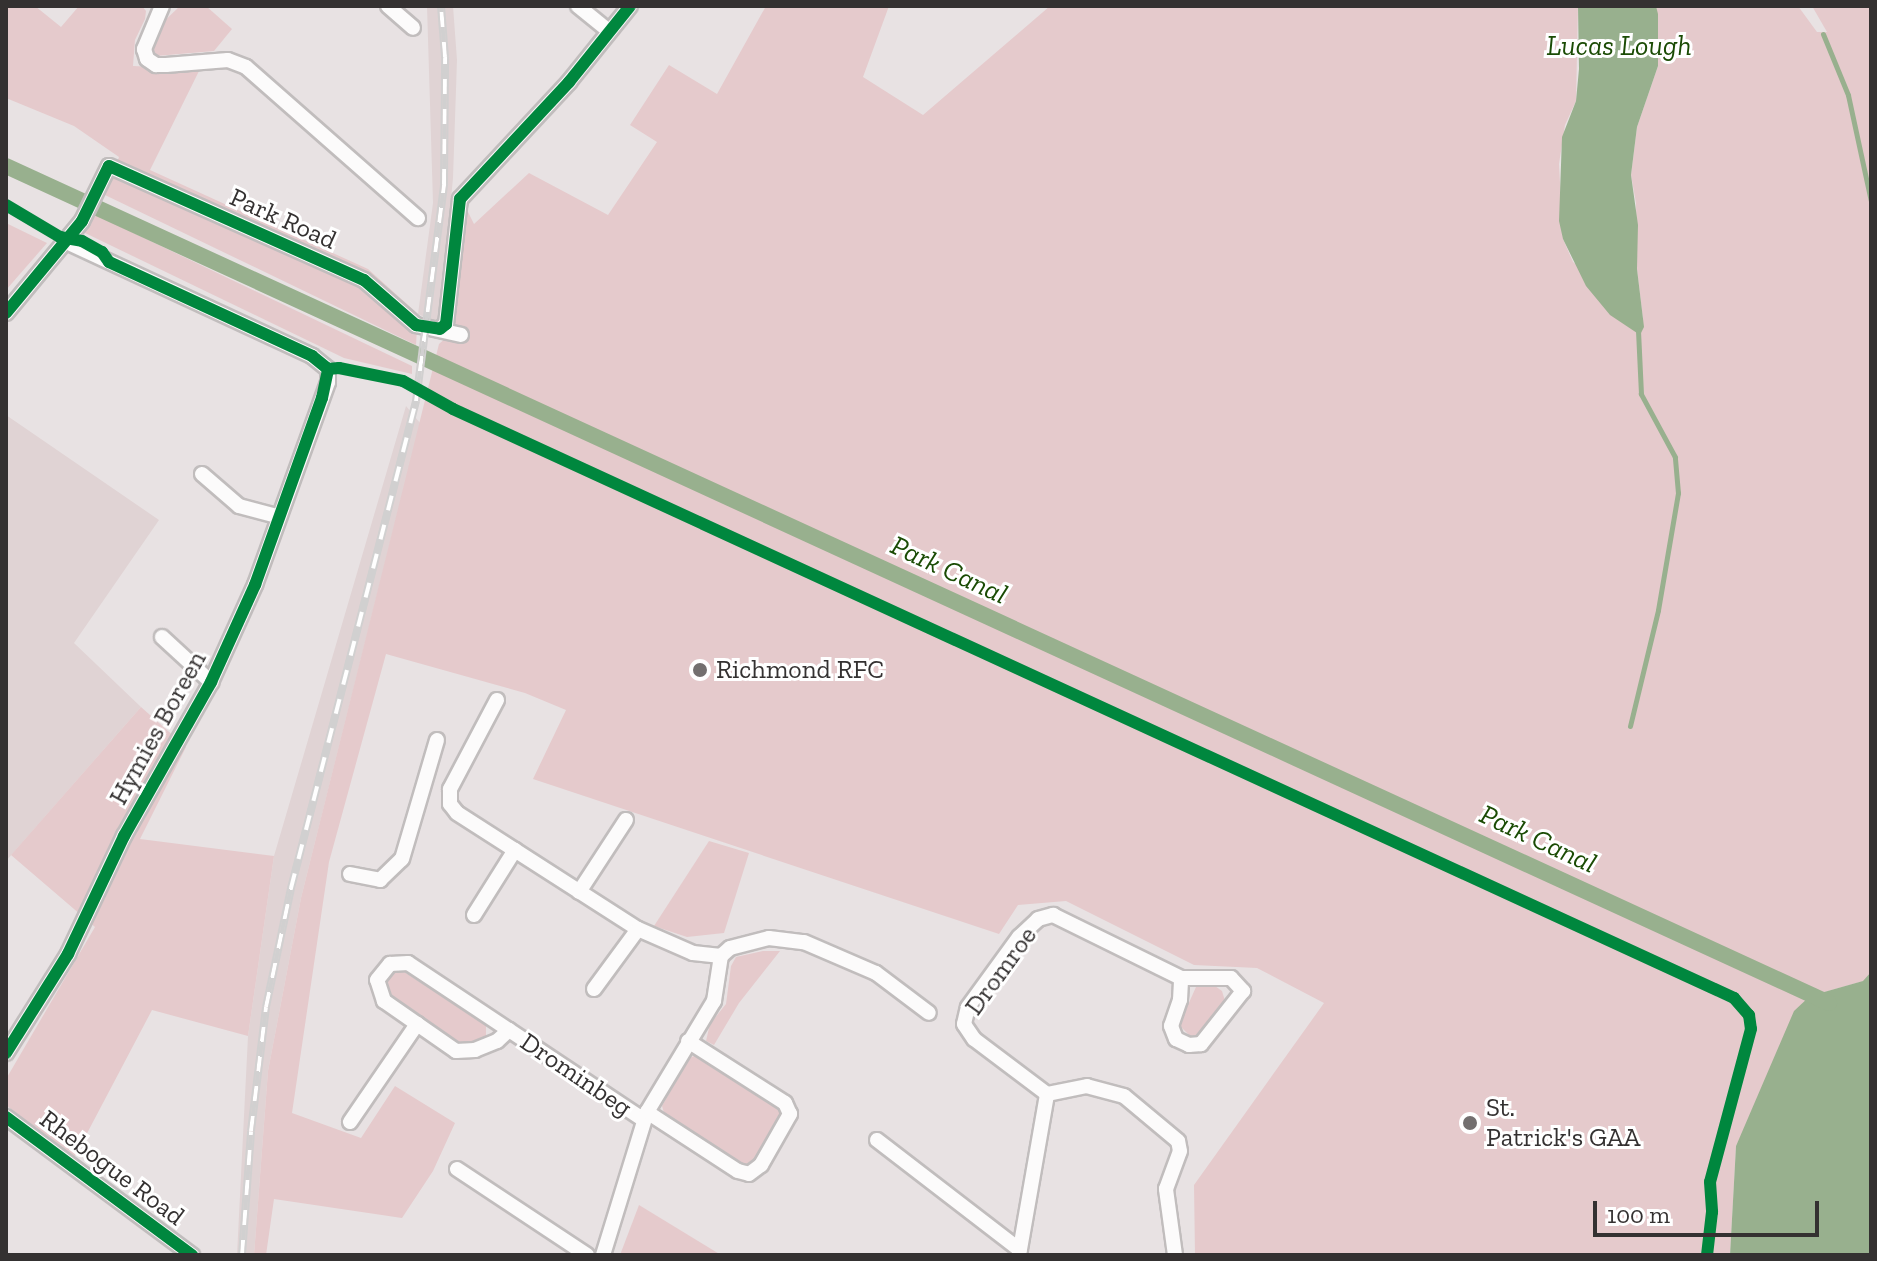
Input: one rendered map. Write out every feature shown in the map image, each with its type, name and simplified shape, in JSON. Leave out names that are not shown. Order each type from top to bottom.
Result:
[{"type":"street","points":[[162,6],[144,49],[147,59],[156,65],[228,60],[246,67],[418,218]]},
{"type":"street","points":[[388,6],[413,28]]},
{"type":"street","points":[[578,6],[609,31]]},
{"type":"street","points":[[440,329],[446,324],[460,199],[569,82],[630,6]]},
{"type":"street","name":"Park Road","points":[[66,242],[82,221],[109,166],[364,280],[416,325],[440,329]]},
{"type":"street","points":[[6,313],[66,242]]},
{"type":"street","name":"Hymies Boreen","points":[[6,1053],[68,954],[124,836],[211,682],[255,585],[277,516],[319,409],[328,369],[312,356],[66,242]]},
{"type":"street","points":[[440,329],[461,335]]},
{"type":"street","points":[[202,474],[239,506],[277,516]]},
{"type":"street","points":[[162,637],[211,682]]},
{"type":"street","points":[[497,700],[450,789],[450,804],[457,813],[638,929],[693,953],[721,956],[741,943],[769,938],[804,942],[876,973],[929,1013]]},
{"type":"street","points":[[350,874],[380,880],[393,871],[402,859],[437,740]]},
{"type":"street","points":[[424,783],[450,789]]},
{"type":"street","points":[[579,892],[626,820]]},
{"type":"street","points":[[474,915],[515,850]]},
{"type":"street","name":"Dromroe","points":[[1047,1094],[974,1039],[964,1024],[968,1007],[1019,937],[1038,919],[1053,915],[1181,978],[1231,978],[1243,991],[1201,1044],[1189,1045],[1176,1039],[1171,1026],[1180,1000],[1181,978]]},
{"type":"street","points":[[594,989],[638,929]]},
{"type":"street","name":"Drominbeg","points":[[603,1255],[645,1116],[714,1001],[721,956]]},
{"type":"street","name":"Drominbeg","points":[[509,1030],[497,1041],[475,1050],[456,1051],[384,1001],[377,989],[377,980],[390,964],[408,963],[645,1116],[738,1171],[749,1174],[761,1165],[790,1114],[785,1103],[688,1041]]},
{"type":"street","points":[[350,1122],[417,1024]]},
{"type":"street","points":[[877,1140],[1019,1252],[1047,1094],[1087,1086],[1124,1096],[1178,1141],[1180,1151],[1166,1189],[1175,1255]]},
{"type":"street","name":"Rhebogue Road","points":[[6,1117],[192,1255]]},
{"type":"street","points":[[457,1169],[587,1255]]},
{"type":"shaded area","points":[[6,6],[35,6],[61,27],[79,6],[142,6],[146,11],[145,19],[135,40],[133,66],[200,69],[150,170],[368,269],[418,314],[416,345],[105,195],[119,157],[74,126],[6,98]]},
{"type":"shaded area","points":[[180,6],[206,6],[232,29],[214,51],[156,56],[150,51],[158,27]]},
{"type":"shaded area","points":[[427,6],[453,6],[457,60],[453,178],[439,324],[418,314],[433,203]]},
{"type":"shaded area","points":[[766,6],[889,6],[863,77],[923,115],[1050,6],[1578,6],[1576,101],[1565,125],[1559,164],[1563,239],[1573,262],[1643,319],[1637,269],[1636,203],[1631,175],[1637,127],[1658,66],[1656,6],[1798,6],[1817,32],[1827,32],[1812,6],[1871,6],[1871,972],[1864,981],[1810,996],[1736,1146],[1730,1255],[1195,1255],[1194,1185],[1324,1003],[1257,968],[1194,965],[1066,901],[1018,905],[999,934],[533,779],[566,710],[525,693],[386,654],[329,862],[292,1113],[361,1138],[395,1086],[455,1123],[433,1171],[402,1218],[274,1199],[266,1255],[254,1255],[268,1071],[301,898],[439,344],[449,335],[466,208],[474,224],[529,173],[608,215],[657,142],[630,125],[669,65],[717,94]]},
{"type":"shaded area","points":[[94,214],[412,366],[412,374],[344,358],[83,232]]},
{"type":"shaded area","points":[[6,223],[47,243],[6,290]]},
{"type":"shaded area","points":[[406,406],[420,423],[301,898],[268,1071],[254,1255],[237,1255],[248,1036],[274,856]]},
{"type":"shaded area","points":[[6,415],[159,520],[74,643],[141,707],[6,861]]},
{"type":"shaded area","points":[[141,707],[186,747],[140,839],[274,856],[248,1036],[152,1010],[74,1158],[6,1105],[6,1079],[95,927],[11,855]]},
{"type":"shaded area","points":[[709,841],[749,853],[724,933],[687,937],[654,926]]},
{"type":"shaded area","points":[[780,951],[739,1003],[714,1045],[706,1041],[710,1024],[726,1004],[731,966],[736,957]]},
{"type":"shaded area","points":[[398,968],[486,1024],[486,1036],[472,1044],[459,1045],[387,995],[383,982]]},
{"type":"shaded area","points":[[1215,986],[1222,991],[1225,1001],[1196,1036],[1191,1037],[1179,1025],[1196,987]]},
{"type":"shaded area","points":[[697,1055],[776,1105],[782,1116],[753,1162],[746,1167],[665,1116],[662,1106],[689,1058]]},
{"type":"shaded area","points":[[639,1205],[721,1255],[620,1255]]},
{"type":"water","name":"Lucas Lough","points":[[1578,6],[1656,6],[1658,14],[1658,66],[1637,127],[1631,175],[1638,225],[1637,269],[1644,327],[1640,335],[1610,315],[1586,286],[1563,239],[1559,221],[1562,137],[1576,101],[1579,69]]},
{"type":"water","points":[[1871,972],[1871,1255],[1730,1255],[1736,1146],[1794,1011],[1810,996],[1863,981]]},
{"type":"waterway","points":[[1823,34],[1848,95],[1871,201]]},
{"type":"waterway","name":"Park Canal","points":[[6,166],[1829,1003]]},
{"type":"waterway","points":[[1630,726],[1658,610],[1678,493],[1675,457],[1641,394],[1638,330]]},
{"type":"railway","points":[[242,1255],[251,1131],[266,1007],[291,888],[416,401],[444,184],[445,57],[441,6]]},
{"type":"cycle path","points":[[6,313],[82,221],[109,166],[364,280],[416,325],[440,329],[446,324],[460,199],[569,82],[630,6]]},
{"type":"cycle path","points":[[6,205],[60,237],[82,241],[102,252],[109,262],[312,356],[328,369],[339,368],[403,381],[453,409],[1734,998],[1749,1015],[1751,1029],[1710,1182],[1712,1212],[1707,1255]]},
{"type":"cycle path","points":[[6,1053],[68,954],[124,836],[211,682],[255,585],[322,398],[328,369]]},
{"type":"cycle path","points":[[6,1117],[192,1255]]},
{"type":"place","name":"Richmond RFC","points":[[700,670]]},
{"type":"place","name":"St. Patrick's GAA","points":[[1470,1123]]}]
